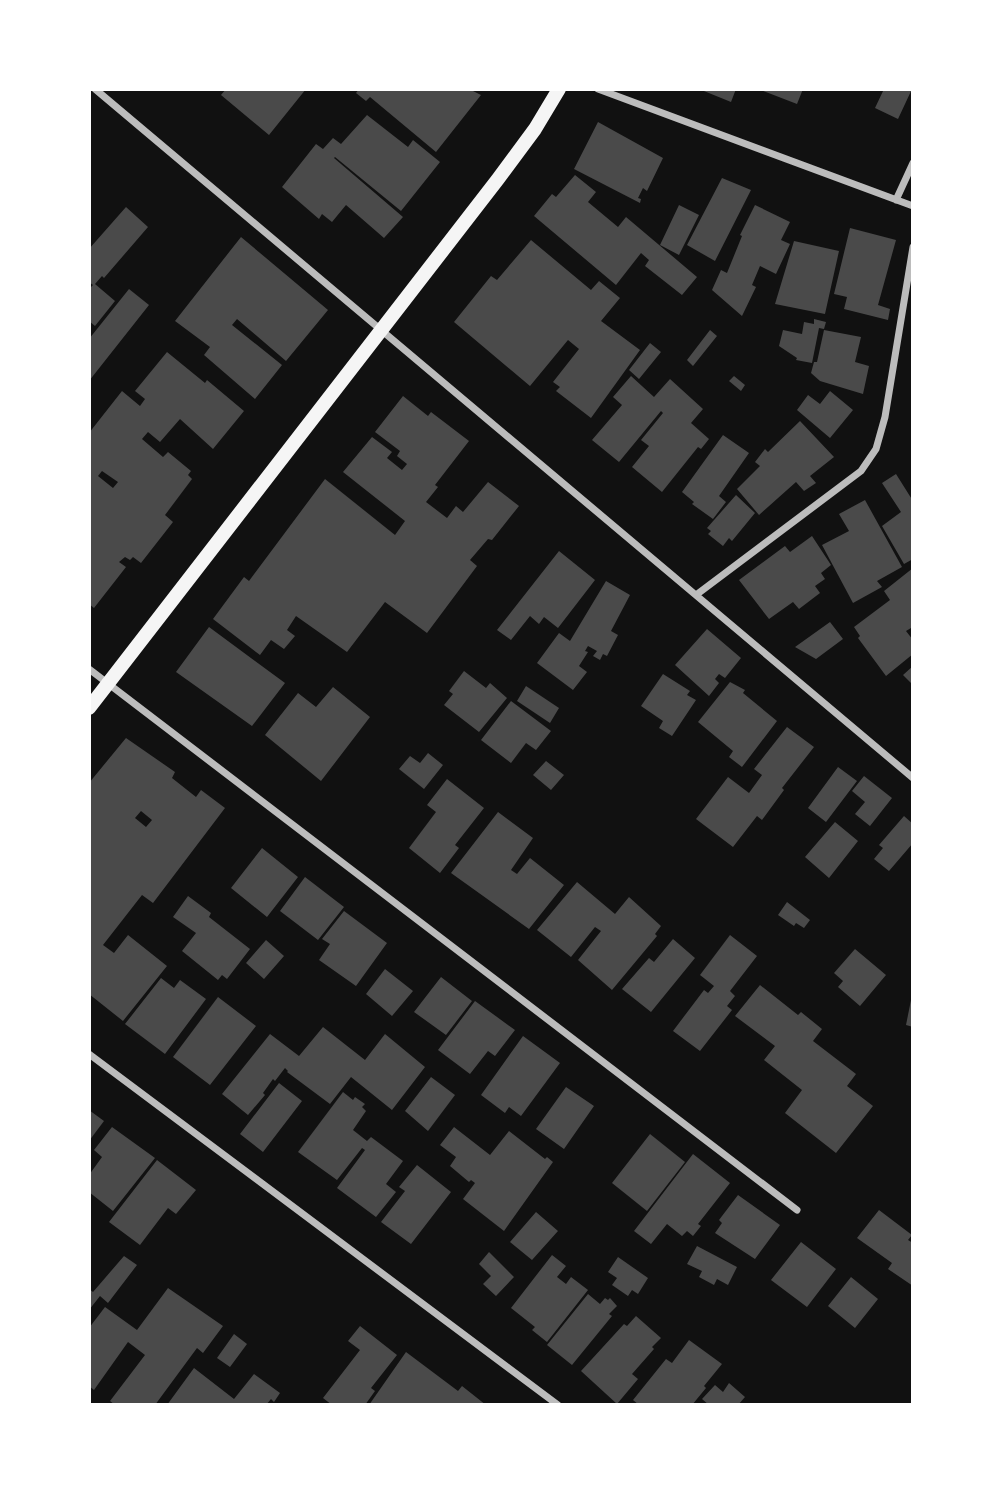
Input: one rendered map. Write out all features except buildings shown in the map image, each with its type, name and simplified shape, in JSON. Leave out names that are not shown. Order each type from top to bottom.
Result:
[{"type":"main road","points":[[89,708],[506,169],[559,89]]},
{"type":"street","points":[[95,89],[913,778]]},
{"type":"street","points":[[598,89],[913,206]]},
{"type":"street","points":[[896,200],[913,163]]},
{"type":"street","points":[[696,595],[861,471],[876,449],[885,417],[913,247]]},
{"type":"street","points":[[89,669],[797,1210]]},
{"type":"street","points":[[89,1054],[558,1405]]}]
